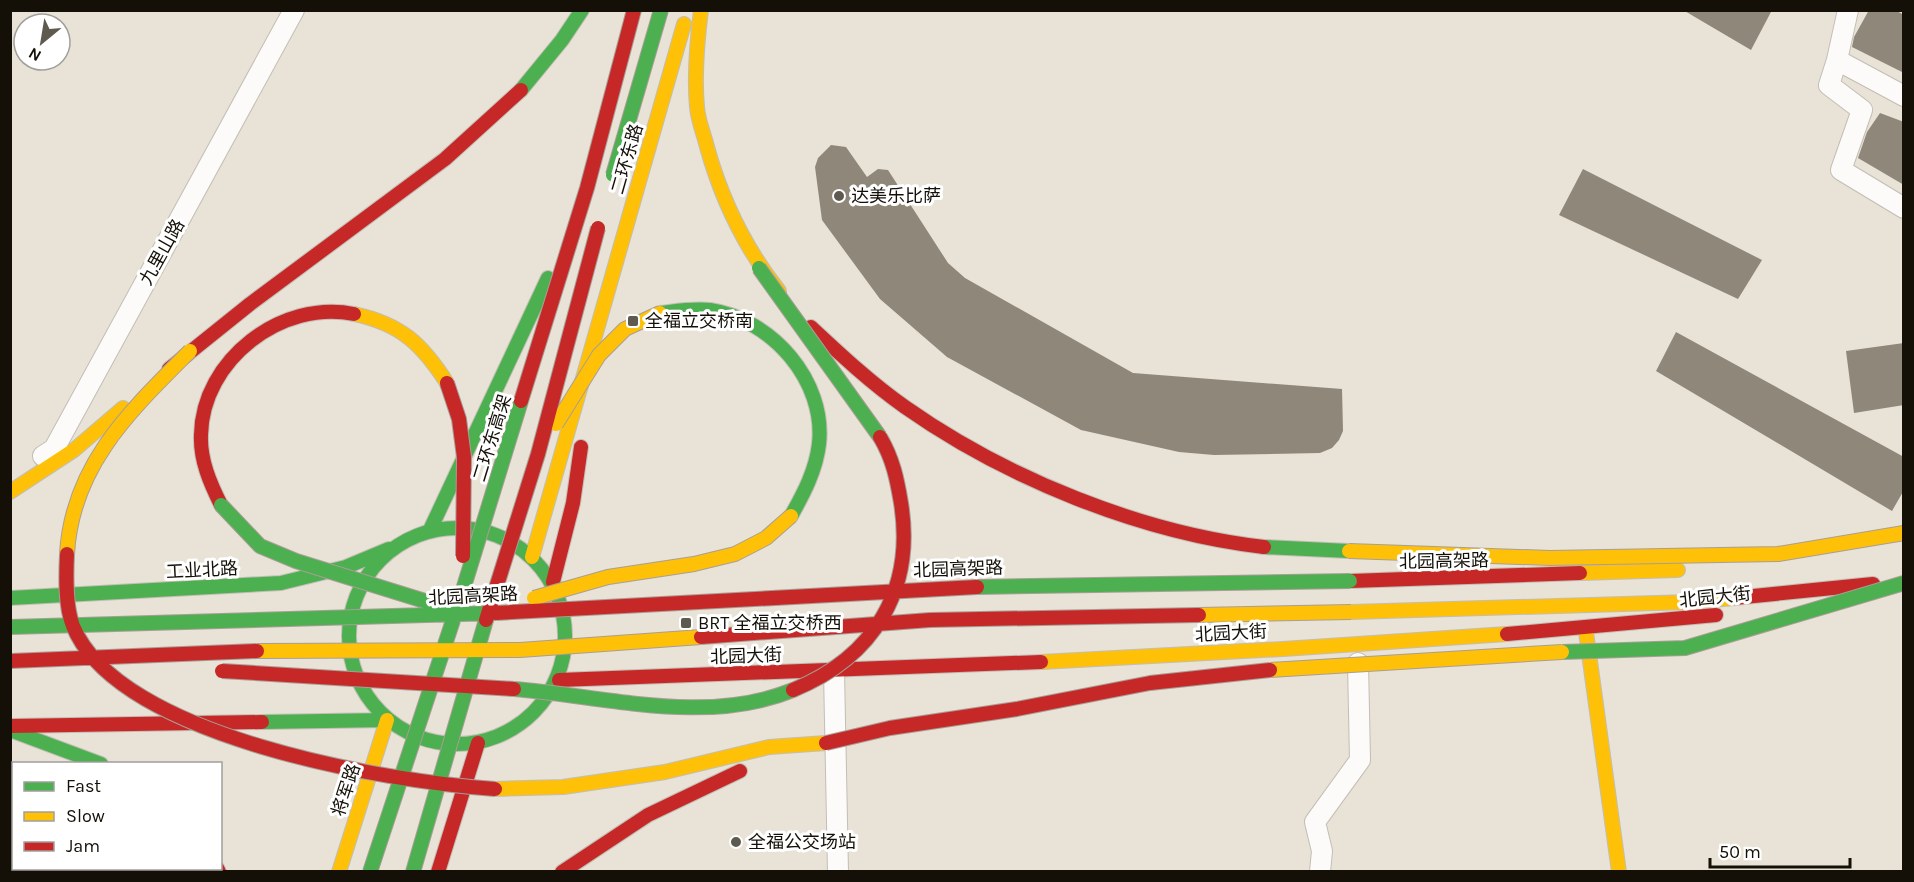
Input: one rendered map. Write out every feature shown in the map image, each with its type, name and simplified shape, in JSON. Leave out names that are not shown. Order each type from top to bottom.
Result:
[{"type":"main road","points":[[10,492],[74,450],[190,351],[460,150],[530,82],[564,40],[582,10]]},
{"type":"main road","name":"二环东高架","points":[[370,872],[462,593],[587,188],[633,10]]},
{"type":"main road","points":[[611,184],[661,10]]},
{"type":"main road","name":"二环东路","points":[[532,557],[688,10]]},
{"type":"main road","points":[[204,670],[544,691],[695,706],[742,705],[774,699],[818,679],[853,657],[877,631],[893,602],[904,550],[901,498],[891,458],[860,406],[820,355],[759,268],[735,226],[714,175],[697,109],[695,56],[701,10]]},
{"type":"main road","points":[[472,528],[548,278],[572,189]]},
{"type":"main road","points":[[413,872],[453,727],[538,454],[602,217]]},
{"type":"main road","points":[[759,268],[836,352],[925,422],[976,453],[1062,492],[1127,516],[1178,531],[1247,545],[1382,553],[1550,558],[1778,554],[1904,534]]},
{"type":"main road","points":[[389,549],[365,577],[350,613],[349,652],[362,690],[387,720],[415,736],[446,744],[478,743],[511,731],[538,710],[559,680],[564,612],[553,582],[532,557],[504,537],[472,528],[430,530],[548,278]]},
{"type":"main road","points":[[462,593],[464,457],[459,419],[447,383],[430,358],[408,335],[376,318],[343,310],[304,313],[248,341],[224,367],[209,399],[202,423],[203,458],[209,482],[221,505],[240,528],[260,546],[296,561],[470,615],[608,577],[694,564],[735,554],[766,538],[791,516],[808,486],[817,448],[818,416],[808,386],[796,363],[776,341],[749,323],[716,311],[687,309],[660,313],[625,329],[599,355],[538,454]]},
{"type":"main road","name":"二环东路","points":[[553,582],[573,503],[600,318]]},
{"type":"main road","points":[[190,351],[124,418],[99,452],[78,493],[66,536],[66,578],[73,626],[102,668],[152,704],[225,735],[298,758],[366,775],[474,788],[563,787],[665,772],[769,747],[826,743]]},
{"type":"main road","points":[[564,612],[1191,586],[1583,549],[1778,541],[1904,520]]},
{"type":"main road","name":"工业北路","points":[[10,598],[281,583],[346,567],[430,530]]},
{"type":"main road","name":"北园高架路","points":[[10,627],[470,615],[928,588],[1607,575],[1806,563],[1904,534]]},
{"type":"main road","points":[[562,872],[607,838],[660,806],[770,759],[890,728],[1017,709],[1150,683],[1289,668],[1484,655],[1685,648],[1904,582]]},
{"type":"main road","points":[[10,662],[241,651],[520,650],[930,620],[1690,602],[1904,582]]},
{"type":"main road","name":"北园大街","points":[[1760,610],[1904,589]]},
{"type":"main road","name":"北园大街","points":[[559,680],[958,667],[1585,628],[1725,614]]},
{"type":"main road","points":[[1585,628],[1619,872]]},
{"type":"main road","points":[[10,662],[170,669]]},
{"type":"main road","points":[[10,728],[387,720]]},
{"type":"main road","name":"将军路","points":[[339,872],[387,720]]},
{"type":"main road","points":[[10,728],[96,762]]},
{"type":"main road","points":[[438,872],[478,743]]},
{"type":"street","name":"九里山路","points":[[10,475],[54,449],[294,10]]},
{"type":"street","points":[[1848,10],[1829,85],[1862,110],[1841,170],[1904,208]]},
{"type":"street","points":[[1837,60],[1904,96]]},
{"type":"street","points":[[1320,872],[1322,851],[1315,822],[1360,760],[1358,663]]},
{"type":"street","points":[[834,671],[838,872]]},
{"type":"building","points":[[1683,10],[1772,10],[1751,50]]},
{"type":"building","points":[[1869,10],[1895,10],[1904,15],[1904,73],[1852,47],[1854,37]]},
{"type":"building","points":[[1880,113],[1904,122],[1904,185],[1858,158],[1867,132]]},
{"type":"building","points":[[831,145],[846,147],[867,177],[878,169],[888,170],[948,263],[965,278],[1133,373],[1342,389],[1343,431],[1339,440],[1332,448],[1320,453],[1214,455],[1179,452],[1081,430],[947,357],[880,299],[822,220],[815,167],[818,158]]},
{"type":"building","points":[[1583,169],[1762,260],[1738,299],[1559,215]]},
{"type":"building","points":[[1676,332],[1904,457],[1904,490],[1892,511],[1656,371]]},
{"type":"building","points":[[1904,343],[1904,405],[1854,413],[1846,351]]},
{"type":"traffic: fast","points":[[521,90],[562,40],[582,10]]},
{"type":"traffic: fast","points":[[613,175],[661,10]]},
{"type":"traffic: fast","points":[[759,268],[880,437]]},
{"type":"traffic: fast","points":[[430,530],[548,278]]},
{"type":"traffic: fast","points":[[660,313],[704,309],[733,316],[754,326],[774,340],[804,376],[814,398],[819,421],[819,444],[812,472],[791,516]]},
{"type":"traffic: fast","points":[[370,872],[462,593],[521,401]]},
{"type":"traffic: fast","points":[[221,505],[260,546],[296,561],[444,607]]},
{"type":"traffic: fast","points":[[446,528],[468,528],[488,532],[508,540],[534,559],[553,585],[561,605],[565,636],[561,667],[553,687],[534,713],[508,732],[488,740],[468,744],[446,744],[426,740],[406,732],[388,720],[373,705],[361,687],[353,667],[349,647],[349,625],[353,605],[361,585],[373,567],[388,552],[406,540],[426,532],[446,528]]},
{"type":"traffic: fast","points":[[1264,547],[1349,551]]},
{"type":"traffic: fast","points":[[10,598],[281,583],[346,567],[389,549]]},
{"type":"traffic: fast","points":[[977,587],[1350,581]]},
{"type":"traffic: fast","points":[[1562,652],[1685,648],[1904,583]]},
{"type":"traffic: fast","points":[[10,627],[496,613]]},
{"type":"traffic: fast","points":[[413,872],[486,620]]},
{"type":"traffic: fast","points":[[514,689],[655,706],[690,707],[725,706],[759,701],[793,690]]},
{"type":"traffic: fast","points":[[262,722],[387,720]]},
{"type":"traffic: fast","points":[[10,730],[96,762]]},
{"type":"traffic: slow","points":[[701,10],[696,71],[696,95],[700,122],[727,205],[745,241],[779,291]]},
{"type":"traffic: slow","points":[[532,557],[684,24]]},
{"type":"traffic: slow","points":[[556,424],[599,355],[625,329],[660,313]]},
{"type":"traffic: slow","points":[[354,314],[385,324],[409,338],[429,357],[447,383]]},
{"type":"traffic: slow","points":[[67,554],[71,522],[80,493],[108,441],[126,418],[190,351]]},
{"type":"traffic: slow","points":[[10,492],[74,450],[123,408]]},
{"type":"traffic: slow","points":[[534,598],[608,577],[694,564],[735,554],[766,538],[791,516]]},
{"type":"traffic: slow","points":[[1349,551],[1550,558],[1778,554],[1904,533]]},
{"type":"traffic: slow","points":[[1580,573],[1678,570]]},
{"type":"traffic: slow","points":[[1351,612],[1690,602],[1734,598]]},
{"type":"traffic: slow","points":[[1199,615],[1351,612]]},
{"type":"traffic: slow","points":[[1586,632],[1619,872]]},
{"type":"traffic: slow","points":[[1041,662],[1507,634]]},
{"type":"traffic: slow","points":[[257,651],[520,650],[701,637]]},
{"type":"traffic: slow","points":[[1270,670],[1562,652]]},
{"type":"traffic: slow","points":[[339,872],[387,720]]},
{"type":"traffic: slow","points":[[495,789],[563,787],[665,772],[769,747],[826,743]]},
{"type":"traffic: jam","points":[[521,401],[587,188],[634,10]]},
{"type":"traffic: jam","points":[[169,369],[250,304],[445,159],[521,90]]},
{"type":"traffic: jam","points":[[486,620],[538,454],[598,228]]},
{"type":"traffic: jam","points":[[221,505],[204,462],[201,444],[205,408],[215,382],[231,360],[251,341],[274,326],[300,316],[327,312],[354,314]]},
{"type":"traffic: jam","points":[[811,327],[868,379],[905,407],[944,433],[1031,479],[1123,515],[1170,529],[1217,540],[1264,547]]},
{"type":"traffic: jam","points":[[447,383],[459,419],[464,457],[463,556]]},
{"type":"traffic: jam","points":[[793,690],[821,676],[846,659],[883,617],[894,592],[901,564],[904,535],[901,503],[894,469],[880,437]]},
{"type":"traffic: jam","points":[[553,582],[573,503],[581,447]]},
{"type":"traffic: jam","points":[[67,554],[67,600],[73,626],[100,665],[143,697],[198,725],[326,764],[448,785],[495,789]]},
{"type":"traffic: jam","points":[[1350,581],[1580,573]]},
{"type":"traffic: jam","points":[[1734,598],[1873,584]]},
{"type":"traffic: jam","points":[[496,613],[977,587]]},
{"type":"traffic: jam","points":[[701,637],[930,620],[1199,615]]},
{"type":"traffic: jam","points":[[1507,634],[1716,615]]},
{"type":"traffic: jam","points":[[10,661],[257,651]]},
{"type":"traffic: jam","points":[[559,680],[1041,662]]},
{"type":"traffic: jam","points":[[826,743],[890,728],[1017,709],[1150,683],[1270,670]]},
{"type":"traffic: jam","points":[[222,671],[514,689]]},
{"type":"traffic: jam","points":[[10,726],[262,722]]},
{"type":"traffic: jam","points":[[438,872],[478,743]]},
{"type":"traffic: jam","points":[[562,872],[648,815],[740,771]]},
{"type":"place","name":"达美乐比萨","points":[[839,196]]},
{"type":"place","name":"全福立交桥南","points":[[633,321]]},
{"type":"place","name":"BRT 全福立交桥西","points":[[686,623]]},
{"type":"place","name":"全福公交场站","points":[[736,842]]}]
